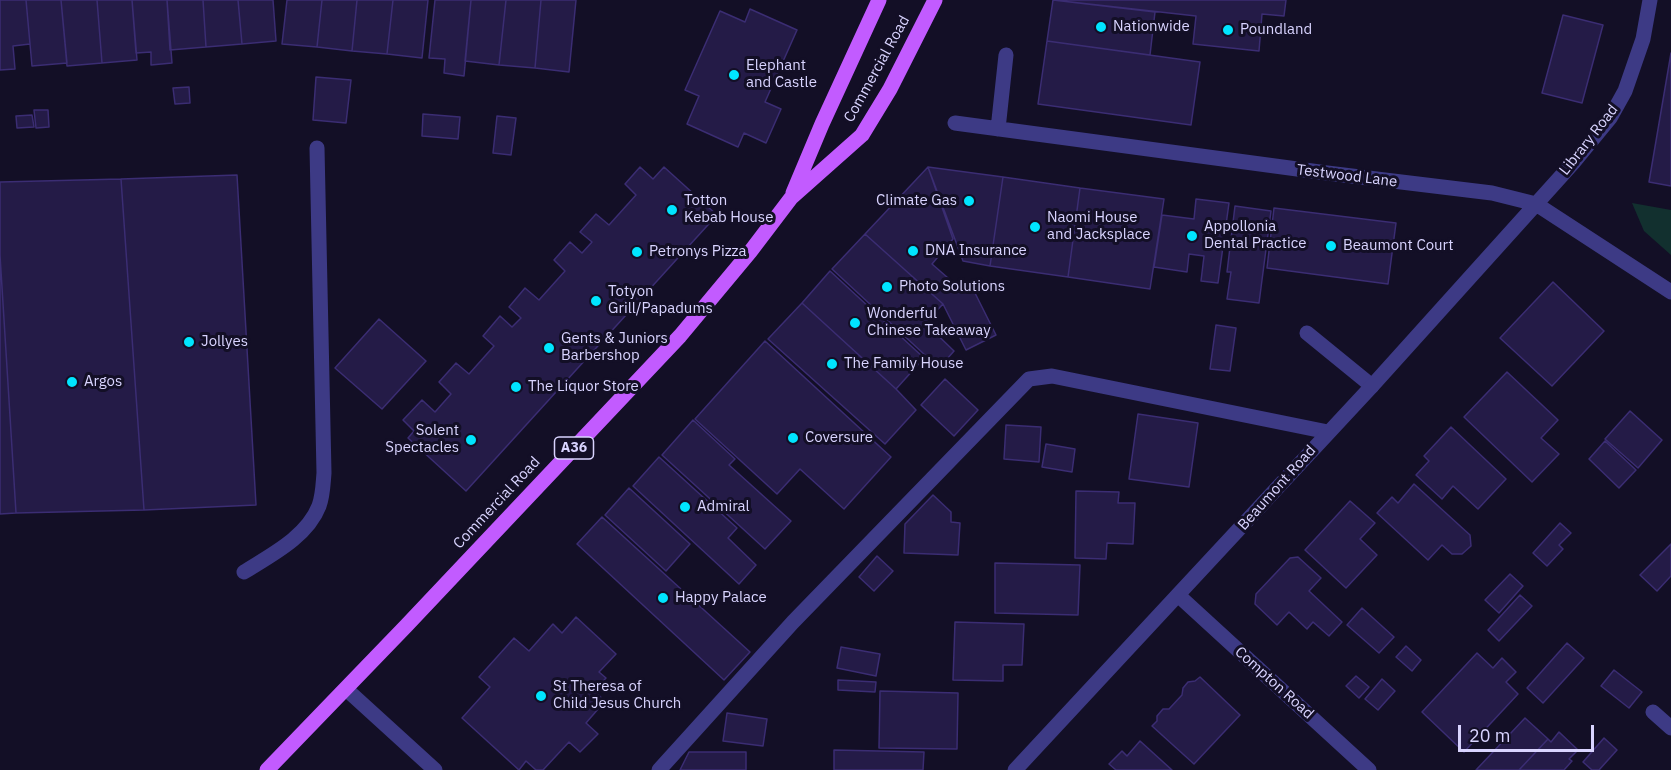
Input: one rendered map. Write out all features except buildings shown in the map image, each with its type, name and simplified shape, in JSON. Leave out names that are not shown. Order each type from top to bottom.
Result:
[{"type":"main road","name":"Commercial Road","points":[[791,198],[879,0]]},
{"type":"main road","name":"Commercial Road","points":[[267,770],[680,336],[750,252],[791,198],[862,135],[890,89],[935,0]]},
{"type":"street","name":"Library Road","points":[[1536,204],[1610,118],[1625,91],[1635,65],[1643,39],[1650,0]]},
{"type":"street","points":[[998,129],[1006,55]]},
{"type":"street","name":"Testwood Lane","points":[[955,123],[1315,172],[1492,193],[1536,204],[1671,292]]},
{"type":"street","points":[[244,572],[287,544],[302,530],[319,507],[322,492],[324,473],[317,148]]},
{"type":"street","name":"Beaumont Road","points":[[1015,770],[1179,596],[1536,204]]},
{"type":"street","points":[[1307,333],[1372,386]]},
{"type":"street","points":[[659,770],[793,622],[1029,379],[1052,376],[1328,432]]},
{"type":"street","name":"Compton Road","points":[[1179,596],[1369,770]]},
{"type":"street","points":[[346,689],[435,770]]},
{"type":"street","points":[[1653,712],[1671,728]]},
{"type":"green space","points":[[1632,203],[1671,210],[1671,255],[1644,231]]},
{"type":"place","name":"Nationwide","points":[[1101,27]]},
{"type":"place","name":"Poundland","points":[[1228,30]]},
{"type":"place","name":"Elephant and Castle","points":[[734,75]]},
{"type":"place","name":"Climate Gas","points":[[969,201]]},
{"type":"place","name":"Totton Kebab House","points":[[672,210]]},
{"type":"place","name":"Naomi House and Jacksplace","points":[[1035,227]]},
{"type":"place","name":"Appollonia Dental Practice","points":[[1192,236]]},
{"type":"place","name":"Beaumont Court","points":[[1331,246]]},
{"type":"place","name":"DNA Insurance","points":[[913,251]]},
{"type":"place","name":"Petronys Pizza","points":[[637,252]]},
{"type":"place","name":"Photo Solutions","points":[[887,287]]},
{"type":"place","name":"Totyon Grill/Papadums","points":[[596,301]]},
{"type":"place","name":"Wonderful Chinese Takeaway","points":[[855,323]]},
{"type":"place","name":"Jollyes","points":[[189,342]]},
{"type":"place","name":"Gents & Juniors Barbershop","points":[[549,348]]},
{"type":"place","name":"The Family House","points":[[832,364]]},
{"type":"place","name":"Argos","points":[[72,382]]},
{"type":"place","name":"The Liquor Store","points":[[516,387]]},
{"type":"place","name":"Coversure","points":[[793,438]]},
{"type":"place","name":"Solent Spectacles","points":[[471,440]]},
{"type":"place","name":"Admiral","points":[[685,507]]},
{"type":"place","name":"Happy Palace","points":[[663,598]]},
{"type":"place","name":"St Theresa of Child Jesus Church","points":[[541,696]]}]
